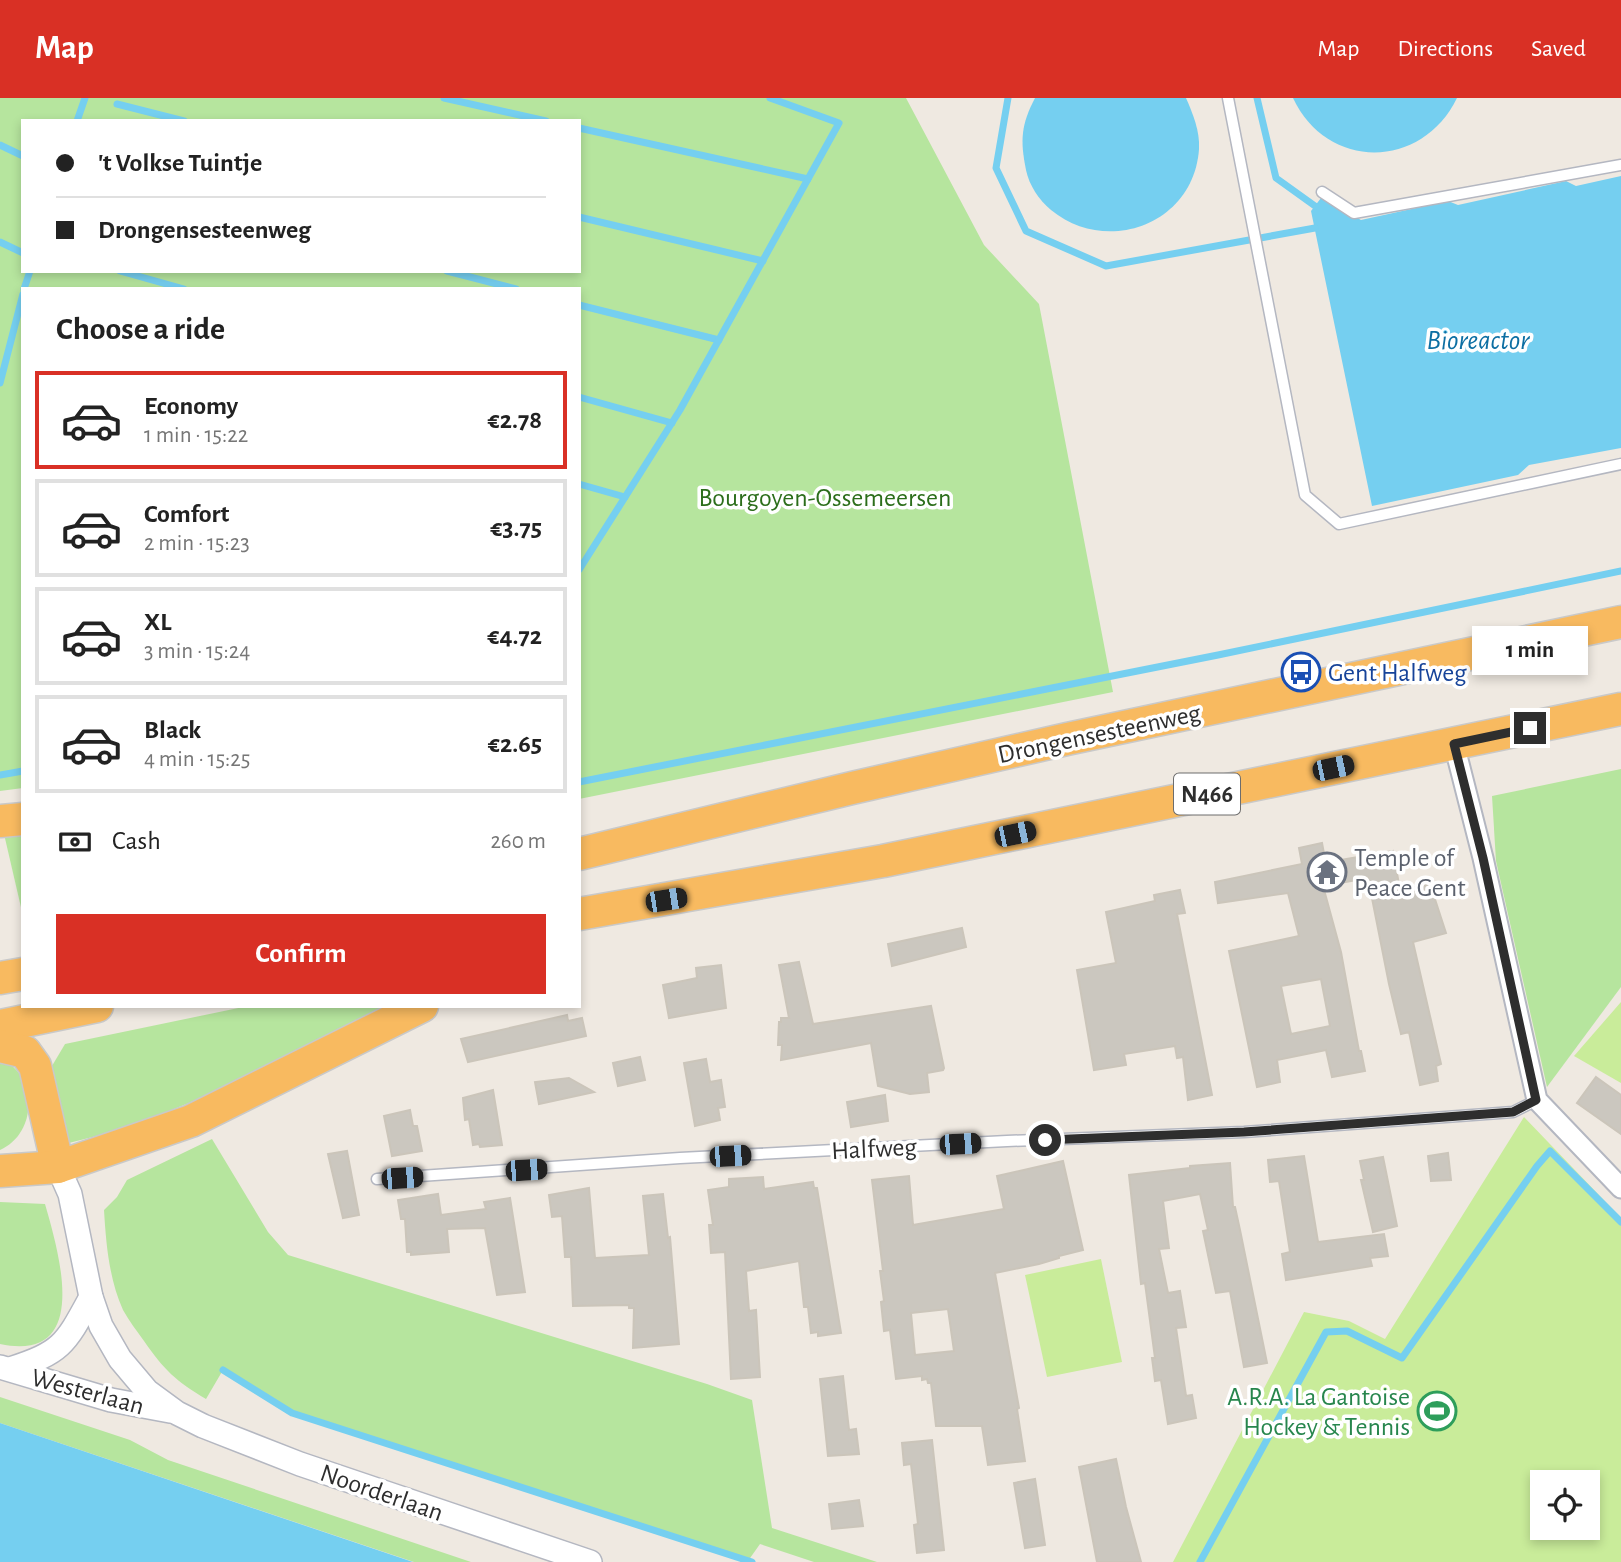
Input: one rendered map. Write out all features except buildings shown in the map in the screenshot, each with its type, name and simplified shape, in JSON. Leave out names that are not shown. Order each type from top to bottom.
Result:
[{"type":"highway","name":"Drongensesteenweg","points":[[583,851],[1054,742],[1621,622]]},
{"type":"highway","name":"N466","points":[[585,916],[897,858],[1621,709]]},
{"type":"highway","points":[[0,821],[21,819]]},
{"type":"highway","points":[[0,978],[21,974]]},
{"type":"highway","points":[[0,1046],[25,1052],[37,1034],[93,1008]]},
{"type":"highway","points":[[0,1171],[58,1167],[191,1121],[418,1008]]},
{"type":"highway","points":[[0,1026],[37,1034]]},
{"type":"highway","points":[[37,1034],[58,1167]]},
{"type":"street","points":[[1454,744],[1483,858],[1536,1100],[1621,1188]]},
{"type":"street","points":[[58,1167],[70,1194],[91,1297],[101,1326],[120,1359],[147,1391],[177,1413]]},
{"type":"street","points":[[5,1368],[42,1359],[58,1348],[72,1332],[91,1297]]},
{"type":"street","name":"Westerlaan","points":[[5,1368],[111,1400],[177,1413]]},
{"type":"street","name":"Noorderlaan","points":[[177,1413],[300,1464],[590,1562]]},
{"type":"lane","points":[[1228,98],[1305,495],[1339,524],[1621,464]]},
{"type":"lane","points":[[1322,192],[1354,213],[1621,165]]},
{"type":"lane","name":"Halfweg","points":[[377,1179],[680,1158],[1007,1140],[1244,1132],[1513,1112],[1536,1100]]},
{"type":"green space","name":"Bourgoyen-Ossemeersen","points":[[0,98],[906,98],[984,245],[1039,304],[1113,692],[581,799],[581,287],[21,287],[21,788],[0,791]]},
{"type":"green space","points":[[1621,769],[1621,987],[1547,1087],[1496,861],[1492,796]]},
{"type":"green space","points":[[21,819],[21,907],[1,821]]},
{"type":"green space","points":[[1621,1002],[1621,1083],[1574,1056]]},
{"type":"green space","points":[[238,1008],[385,1008],[213,1093],[128,1128],[61,1145],[49,1071],[65,1044]]},
{"type":"green space","points":[[0,1058],[12,1066],[21,1077],[27,1090],[28,1104],[27,1118],[21,1131],[12,1142],[0,1150]]},
{"type":"green space","name":"A.R.A. La Gantoise Hockey & Tennis","points":[[1524,1117],[1621,1218],[1621,1562],[1173,1562],[1304,1312],[1349,1321],[1385,1339]]},
{"type":"green space","points":[[212,1139],[268,1232],[288,1255],[752,1400],[772,1528],[877,1562],[814,1562],[760,1544],[748,1561],[292,1413],[223,1370],[206,1399],[196,1393],[164,1367],[123,1310],[111,1273],[104,1210],[117,1197],[127,1180]]},
{"type":"green space","points":[[0,1202],[45,1204],[57,1249],[62,1300],[58,1321],[48,1337],[29,1345],[0,1344]]},
{"type":"green space","points":[[1101,1259],[1122,1362],[1047,1377],[1025,1275]]},
{"type":"green space","points":[[0,1397],[130,1440],[168,1460],[471,1562],[414,1562],[0,1423]]},
{"type":"water","points":[[1035,98],[1186,98],[1197,129],[1199,149],[1194,175],[1182,197],[1165,213],[1144,225],[1121,231],[1097,230],[1073,224],[1051,210],[1032,187],[1024,159],[1024,125]]},
{"type":"water","points":[[1293,98],[1457,98],[1441,122],[1421,139],[1399,149],[1375,152],[1351,149],[1328,139],[1308,122]]},
{"type":"water","name":"Bioreactor","points":[[1621,176],[1621,448],[1529,465],[1518,475],[1372,506],[1311,211],[1321,198],[1361,220],[1448,201],[1458,205],[1566,181],[1576,186]]},
{"type":"water","points":[[0,1423],[413,1562],[0,1562]]},
{"type":"waterway","points":[[78,119],[85,98]]},
{"type":"waterway","points":[[444,98],[537,119]]},
{"type":"waterway","points":[[581,567],[680,410],[839,123],[770,98]]},
{"type":"waterway","points":[[1008,98],[996,168],[1026,231],[1106,266],[1315,228]]},
{"type":"waterway","points":[[1257,98],[1276,178],[1315,206]]},
{"type":"waterway","points":[[117,104],[176,119]]},
{"type":"waterway","points":[[581,128],[808,179]]},
{"type":"waterway","points":[[0,145],[21,155]]},
{"type":"waterway","points":[[581,217],[763,261]]},
{"type":"waterway","points":[[0,242],[21,252]]},
{"type":"waterway","points":[[25,287],[29,273]]},
{"type":"waterway","points":[[127,273],[177,287]]},
{"type":"waterway","points":[[455,273],[508,287]]},
{"type":"waterway","points":[[0,383],[21,302]]},
{"type":"waterway","points":[[581,306],[719,340]]},
{"type":"waterway","points":[[581,398],[672,423]]},
{"type":"waterway","points":[[581,485],[625,497]]},
{"type":"waterway","points":[[581,782],[1218,655],[1621,571]]},
{"type":"waterway","points":[[0,775],[21,771]]},
{"type":"waterway","points":[[1200,1562],[1326,1332],[1347,1331],[1402,1358],[1550,1151],[1621,1222]]},
{"type":"waterway","points":[[223,1370],[292,1413],[752,1562]]},
{"type":"place","name":"Gent Halfweg","points":[[1301,672]]},
{"type":"place","name":"Temple of Peace Gent","points":[[1327,872]]},
{"type":"place","name":"A.R.A. La Gantoise Hockey & Tennis","points":[[1437,1411]]},
{"type":"route","points":[[1045,1140],[1244,1132],[1513,1112],[1536,1100],[1483,858],[1454,744],[1530,728]]}]
